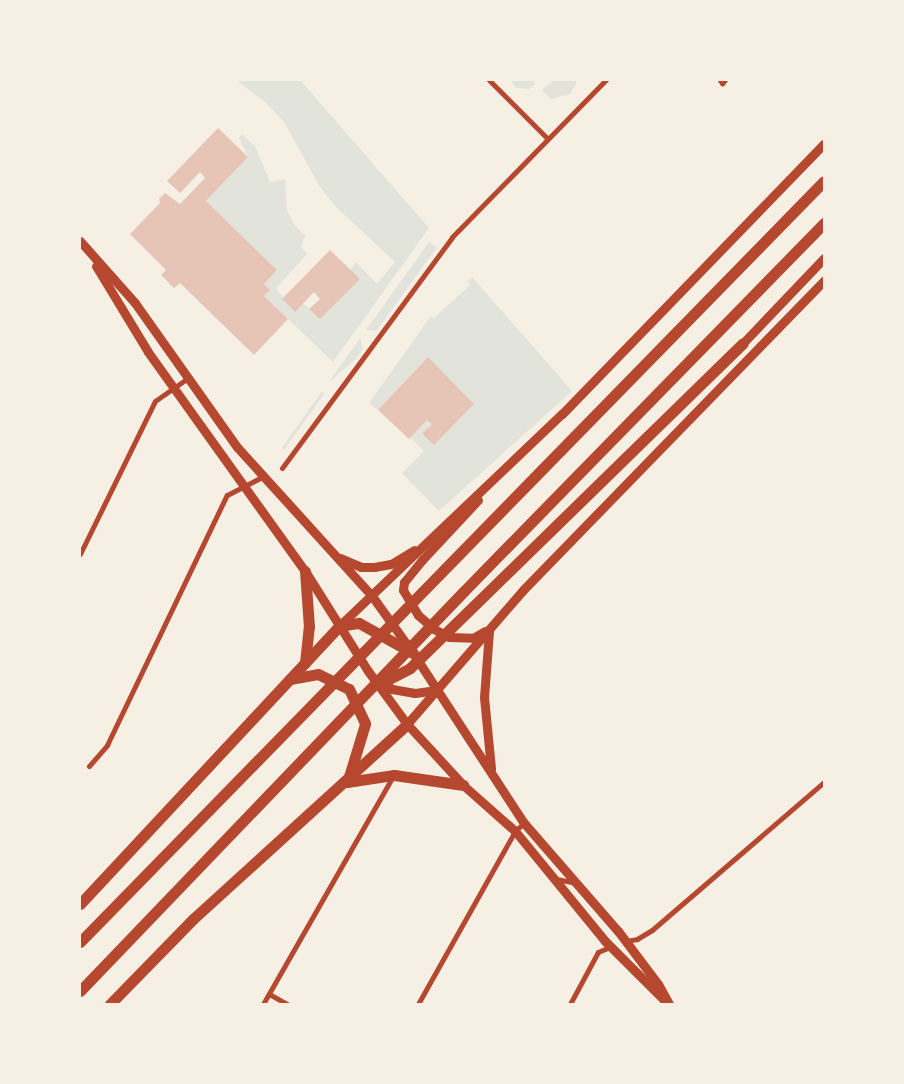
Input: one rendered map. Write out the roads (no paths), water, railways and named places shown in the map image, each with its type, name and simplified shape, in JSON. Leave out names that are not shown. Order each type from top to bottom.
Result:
[{"type":"highway","points":[[80,942],[824,181]]},
{"type":"highway","points":[[80,991],[375,686],[464,591],[824,223]]},
{"type":"highway","points":[[375,686],[410,668],[743,343]]},
{"type":"highway","points":[[304,663],[310,627],[305,571]]},
{"type":"highway","points":[[80,904],[339,626],[359,624],[414,653]]},
{"type":"highway","points":[[290,679],[318,674],[348,689],[365,724],[348,782]]},
{"type":"highway","points":[[110,1004],[193,919],[348,782],[407,724]]},
{"type":"highway","points":[[348,782],[394,775],[462,785]]},
{"type":"main road","points":[[339,626],[492,482],[824,144]]},
{"type":"main road","points":[[80,241],[135,303],[214,418],[372,596],[414,653],[524,823],[578,882],[626,941],[658,984],[668,1004]]},
{"type":"main road","points":[[90,254],[119,309],[241,486],[305,571],[368,671],[407,724],[462,785],[515,831],[551,878],[610,947],[668,1004]]},
{"type":"main road","points":[[743,343],[824,258]]},
{"type":"main road","points":[[407,724],[542,570],[824,280]]},
{"type":"main road","points":[[490,628],[473,638],[450,637],[434,629],[418,615],[403,590],[404,582],[422,560],[460,522],[492,482]]},
{"type":"main road","points":[[337,557],[361,567],[374,568],[391,564],[429,540]]},
{"type":"main road","points":[[490,628],[486,646],[484,698],[491,773]]},
{"type":"main road","points":[[368,671],[392,688],[415,693],[437,690]]},
{"type":"street","points":[[489,80],[548,138]]},
{"type":"street","points":[[282,468],[452,238],[606,80]]},
{"type":"street","points":[[80,554],[155,401],[186,378]]},
{"type":"street","points":[[89,766],[107,745],[227,495],[241,486],[264,476]]},
{"type":"street","points":[[263,1004],[394,775]]},
{"type":"street","points":[[626,941],[637,939],[652,930],[824,782]]},
{"type":"street","points":[[418,1004],[515,831],[524,823]]},
{"type":"street","points":[[551,878],[571,884],[578,882]]},
{"type":"street","points":[[570,1004],[598,952],[610,947]]},
{"type":"street","points":[[269,994],[287,1004]]}]
